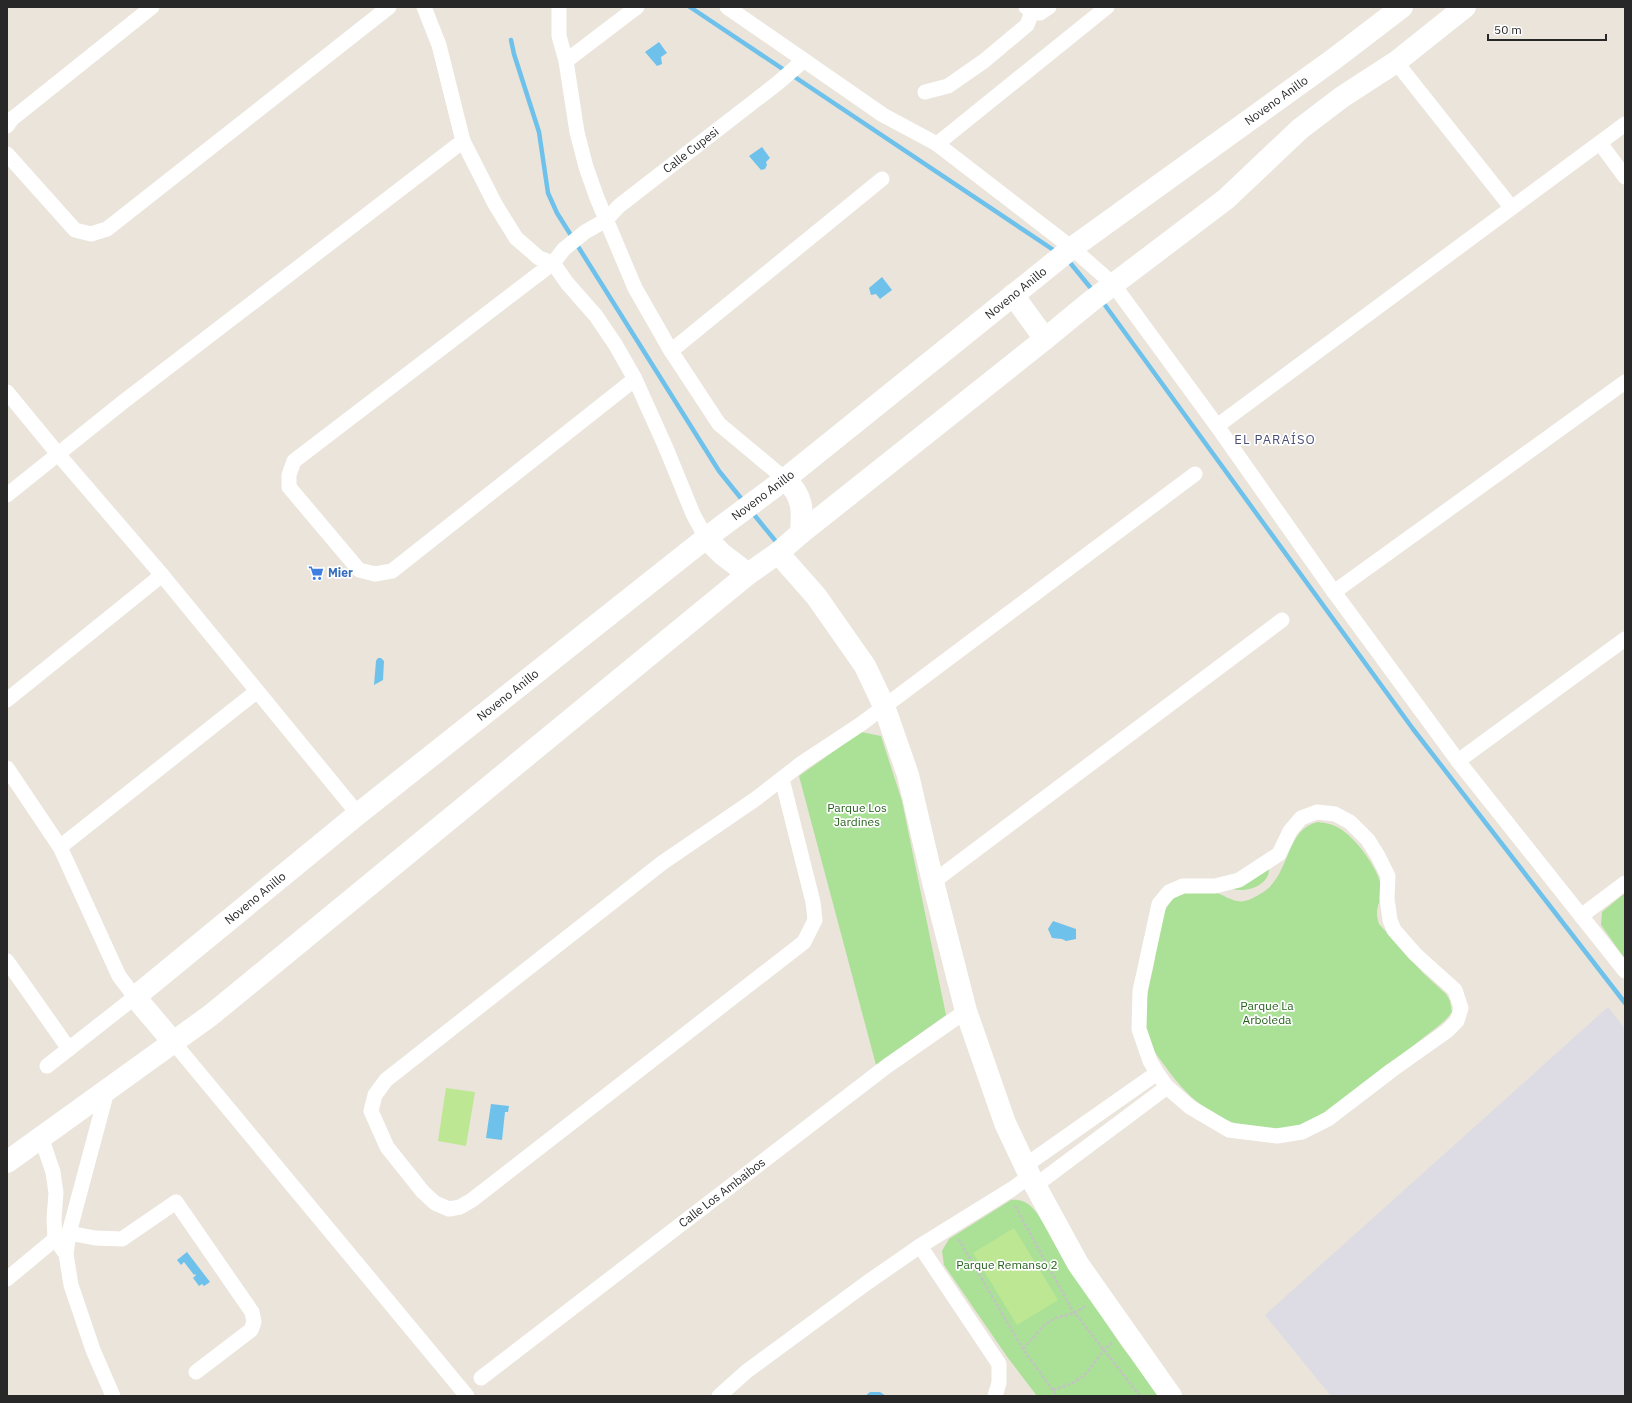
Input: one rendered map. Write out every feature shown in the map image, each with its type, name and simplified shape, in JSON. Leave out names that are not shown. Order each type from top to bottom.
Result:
[{"type":"street","points":[[7,126],[18,114],[152,7]]},
{"type":"street","points":[[7,154],[75,230],[91,234],[107,229],[389,7]]},
{"type":"street","points":[[424,7],[439,46],[463,141],[495,204],[516,238],[539,258],[553,263],[567,283],[596,316],[635,380],[666,448],[693,514],[706,538],[722,554],[748,574]]},
{"type":"street","points":[[559,7],[559,36],[566,61],[577,132],[586,167],[606,220],[635,288],[671,351],[719,424],[794,488],[801,502],[801,533]]},
{"type":"street","points":[[566,61],[637,7]]},
{"type":"street","points":[[726,7],[883,115],[937,144],[1064,254],[1102,292],[1217,426],[1334,592],[1458,761],[1625,971]]},
{"type":"street","points":[[925,92],[948,86],[984,61],[1027,25],[1029,10],[1040,13],[1049,7]]},
{"type":"street","points":[[937,144],[1107,7]]},
{"type":"street","name":"Noveno Anillo","points":[[135,997],[358,814],[706,538],[785,479],[1064,254],[1334,59],[1402,7]]},
{"type":"street","points":[[7,1162],[41,1136],[107,1091],[211,1015],[748,574],[778,553],[1102,292],[1226,199],[1300,129],[1342,97],[1396,62],[1465,7]]},
{"type":"street","name":"Calle Cupesi","points":[[635,380],[392,570],[375,574],[359,570],[289,487],[289,475],[294,461],[553,263],[564,249],[585,232],[606,220],[619,206],[784,78],[804,60]]},
{"type":"street","points":[[1396,62],[1511,208]]},
{"type":"street","points":[[1217,426],[1625,124]]},
{"type":"street","points":[[7,495],[123,402],[463,141]]},
{"type":"street","points":[[1600,143],[1625,177]]},
{"type":"street","points":[[671,351],[882,178]]},
{"type":"street","points":[[1013,295],[1045,339]]},
{"type":"street","points":[[1334,592],[1625,382]]},
{"type":"street","points":[[7,392],[162,575],[256,692],[358,814]]},
{"type":"street","points":[[782,779],[813,902],[815,920],[804,942],[472,1200],[460,1207],[449,1209],[435,1203],[423,1192],[387,1147],[371,1111],[375,1095],[386,1080],[662,863],[884,706],[1195,474]]},
{"type":"street","points":[[778,553],[816,596],[865,666],[884,706],[908,775],[933,882],[966,1011],[1005,1123],[1078,1264],[1171,1396]]},
{"type":"street","points":[[7,700],[162,575]]},
{"type":"street","points":[[933,882],[1282,620]]},
{"type":"street","points":[[1458,761],[1625,639]]},
{"type":"street","points":[[60,847],[256,692]]},
{"type":"street","points":[[7,768],[60,847],[119,976],[467,1396]]},
{"type":"street","points":[[1316,812],[1335,814],[1350,822],[1368,840],[1388,876],[1387,898],[1390,920],[1394,930],[1415,954],[1455,990],[1461,1008],[1457,1021],[1447,1031],[1392,1070],[1328,1119],[1302,1132],[1278,1136],[1229,1130],[1190,1107],[1168,1087],[1157,1073],[1150,1061],[1139,1029],[1140,991],[1159,904],[1168,892],[1183,886],[1215,886],[1239,880],[1279,854],[1290,831],[1301,818],[1316,812]]},
{"type":"street","points":[[1581,916],[1625,883]]},
{"type":"street","points":[[7,961],[69,1050]]},
{"type":"street","points":[[47,1066],[135,997]]},
{"type":"street","name":"Calle Los Ambaibos","points":[[481,1378],[887,1066],[966,1011]]},
{"type":"street","points":[[719,1396],[747,1371],[920,1246],[1012,1189],[1031,1175],[1157,1073]]},
{"type":"street","points":[[1031,1175],[1168,1087]]},
{"type":"street","points":[[107,1091],[69,1233],[66,1254],[71,1285],[92,1350],[113,1396]]},
{"type":"street","points":[[41,1136],[53,1172],[56,1193],[54,1219],[55,1239],[66,1254]]},
{"type":"street","points":[[69,1233],[95,1238],[122,1239],[176,1202],[252,1312],[254,1322],[251,1330],[196,1372]]},
{"type":"street","points":[[7,1279],[55,1239]]},
{"type":"street","points":[[920,1246],[999,1364],[999,1383],[995,1396]]},
{"type":"path","points":[[1010,1209],[1016,1205],[1075,1313],[1140,1396]]},
{"type":"path","points":[[965,1236],[959,1240],[1023,1349],[1057,1396]]},
{"type":"path","points":[[1023,1349],[1045,1324],[1058,1317],[1075,1313]]},
{"type":"path","points":[[1053,1390],[1081,1378],[1104,1349]]},
{"type":"shaded area","points":[[1608,1007],[1625,1029],[1625,1396],[1331,1396],[1265,1315]]},
{"type":"green space","name":"Parque Los Jardines","points":[[861,732],[881,736],[902,801],[946,1015],[876,1065],[799,776]]},
{"type":"green space","name":"Parque La Arboleda","points":[[1318,822],[1329,824],[1345,832],[1366,855],[1380,881],[1381,893],[1377,909],[1379,924],[1423,973],[1446,994],[1450,1001],[1452,1012],[1438,1026],[1339,1103],[1312,1120],[1297,1126],[1273,1129],[1254,1128],[1236,1124],[1220,1117],[1190,1096],[1177,1082],[1155,1053],[1149,1042],[1145,1020],[1148,991],[1162,919],[1169,903],[1179,894],[1201,891],[1217,893],[1232,900],[1240,901],[1249,900],[1258,896],[1270,887],[1277,877],[1299,834],[1307,826]]},
{"type":"green space","points":[[1269,868],[1266,879],[1256,887],[1244,890],[1232,889]]},
{"type":"green space","points":[[1625,893],[1625,959],[1601,925],[1602,912]]},
{"type":"green space","points":[[446,1088],[475,1092],[466,1146],[438,1141]]},
{"type":"green space","name":"Parque Remanso 2","points":[[1011,1200],[1026,1202],[1037,1213],[1096,1308],[1123,1348],[1162,1396],[1037,1396],[1008,1358],[944,1265],[942,1251],[949,1239]]},
{"type":"green space","points":[[1014,1228],[1058,1300],[1017,1325],[973,1253]]},
{"type":"water","points":[[659,42],[667,53],[661,57],[662,64],[657,66],[645,52]]},
{"type":"water","points":[[762,147],[770,158],[766,162],[767,165],[765,169],[761,170],[749,156]]},
{"type":"water","points":[[882,277],[892,290],[880,299],[876,294],[871,295],[869,288]]},
{"type":"water","points":[[378,658],[381,658],[384,661],[383,680],[374,685],[376,661]]},
{"type":"water","points":[[1053,921],[1076,929],[1076,939],[1066,941],[1052,938],[1048,929]]},
{"type":"water","points":[[491,1104],[509,1106],[508,1112],[505,1112],[502,1140],[486,1138]]},
{"type":"water","points":[[187,1252],[210,1282],[204,1286],[202,1284],[199,1286],[193,1278],[196,1275],[194,1275],[184,1262],[181,1265],[177,1260]]},
{"type":"water","points":[[870,1392],[880,1392],[886,1396],[865,1396]]},
{"type":"waterway","points":[[690,7],[1058,253]]},
{"type":"waterway","points":[[511,40],[514,54],[539,132],[548,193],[557,213],[719,471],[744,502]]},
{"type":"waterway","points":[[1067,259],[1094,292]]},
{"type":"waterway","points":[[1102,301],[1413,729],[1625,1003]]},
{"type":"waterway","points":[[751,511],[778,544]]},
{"type":"place","name":"Mier","points":[[316,573]]},
{"type":"district","name":"EL PARAÍSO","points":[[1275,439]]}]
